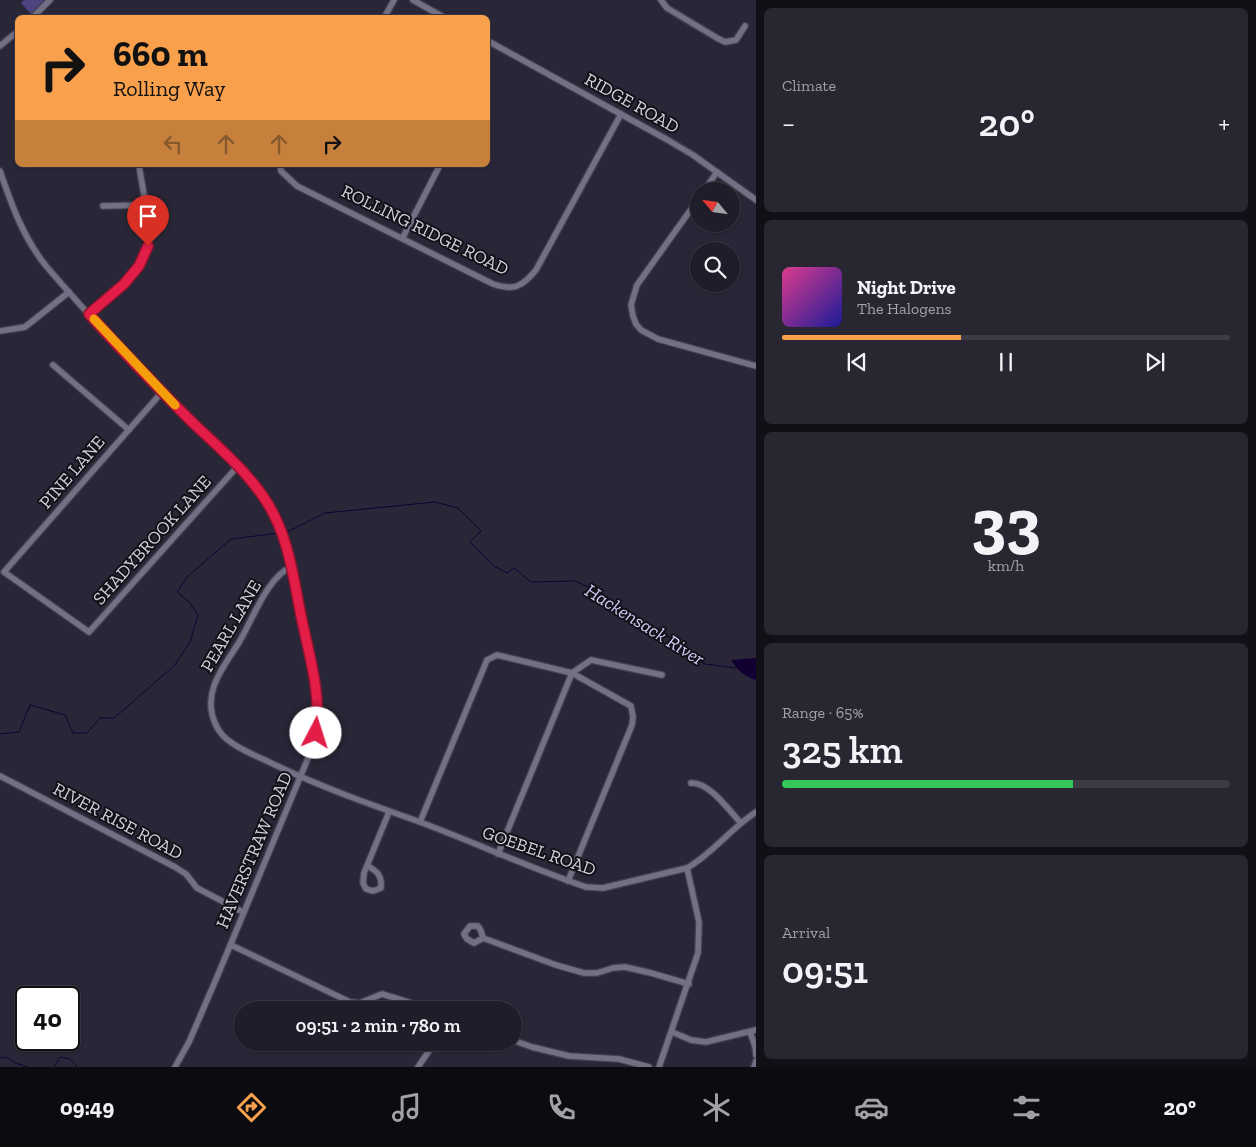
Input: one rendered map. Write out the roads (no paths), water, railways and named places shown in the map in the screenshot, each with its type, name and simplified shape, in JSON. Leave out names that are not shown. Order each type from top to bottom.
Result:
[{"type":"street","points":[[35,15],[50,0]]},
{"type":"street","points":[[386,15],[394,0]]},
{"type":"street","points":[[413,0],[440,15]]},
{"type":"street","points":[[661,0],[667,8],[725,42],[736,40],[746,26]]},
{"type":"street","points":[[0,46],[15,33]]},
{"type":"street","name":"RIDGE ROAD","points":[[490,42],[686,151],[756,200]]},
{"type":"street","name":"ROLLING RIDGE ROAD","points":[[280,167],[281,171],[297,186],[403,237],[493,284],[505,288],[517,287],[528,280],[536,270],[621,114]]},
{"type":"street","points":[[89,314],[124,284],[139,266],[148,246],[140,167]]},
{"type":"street","points":[[403,237],[439,167]]},
{"type":"street","name":"HAVERSTRAW ROAD","points":[[0,171],[27,241],[46,266],[162,392],[237,467],[254,486],[274,515],[280,529],[290,567],[313,668],[318,699],[316,733],[301,777],[178,1066]]},
{"type":"street","points":[[710,182],[717,172]]},
{"type":"street","points":[[103,206],[145,205]]},
{"type":"street","points":[[690,211],[637,285],[631,304],[636,324],[641,330],[658,339],[756,366]]},
{"type":"street","points":[[0,331],[25,327],[69,292]]},
{"type":"street","points":[[53,365],[129,430]]},
{"type":"street","name":"PINE LANE","points":[[89,632],[4,572],[162,392]]},
{"type":"street","name":"SHADYBROOK LANE","points":[[89,632],[237,467]]},
{"type":"street","name":"PEARL LANE","points":[[290,567],[277,576],[267,592],[245,633],[216,680],[210,702],[215,725],[222,735],[232,743],[301,777]]},
{"type":"street","points":[[420,822],[487,660],[497,655],[572,673],[630,706],[633,717],[632,726],[568,881]]},
{"type":"street","points":[[498,854],[572,673],[591,660],[662,675]]},
{"type":"street","name":"RIVER RISE ROAD","points":[[0,776],[175,867],[186,874],[197,888],[243,912]]},
{"type":"street","name":"GOEBEL ROAD","points":[[301,777],[586,887],[603,888],[687,868],[696,863],[740,822],[756,812]]},
{"type":"street","points":[[690,783],[697,783],[709,790],[740,822]]},
{"type":"street","points":[[368,866],[389,812]]},
{"type":"street","points":[[659,1067],[698,953],[699,922],[687,868]]},
{"type":"street","points":[[483,938],[578,972],[597,973],[625,967],[688,984]]},
{"type":"street","points":[[231,945],[348,1001]]},
{"type":"street","points":[[365,1001],[382,994],[405,1001]]},
{"type":"street","points":[[672,1032],[691,1040],[706,1042],[753,1031],[756,1055]]},
{"type":"street","points":[[522,1044],[569,1056],[619,1059],[649,1067]]},
{"type":"street","points":[[418,1067],[430,1051]]},
{"type":"street","points":[[754,1067],[756,1061]]},
{"type":"waterway","name":"Hackensack River","points":[[284,532],[325,513],[435,502],[458,508],[481,531],[470,542],[494,566],[507,573],[514,568],[531,582],[575,581],[598,591],[632,616],[670,638],[685,653],[705,664],[736,668]]},
{"type":"waterway","name":"Hackensack River","points":[[0,734],[19,732],[30,705],[65,715],[73,733],[87,733],[100,718],[114,718],[174,666],[190,642],[198,615],[189,602],[177,592],[187,577],[231,539],[280,533]]},
{"type":"waterway","points":[[0,1058],[6,1057],[27,1067]]},
{"type":"waterway","points":[[54,1067],[60,1057],[70,1059],[76,1067]]}]
